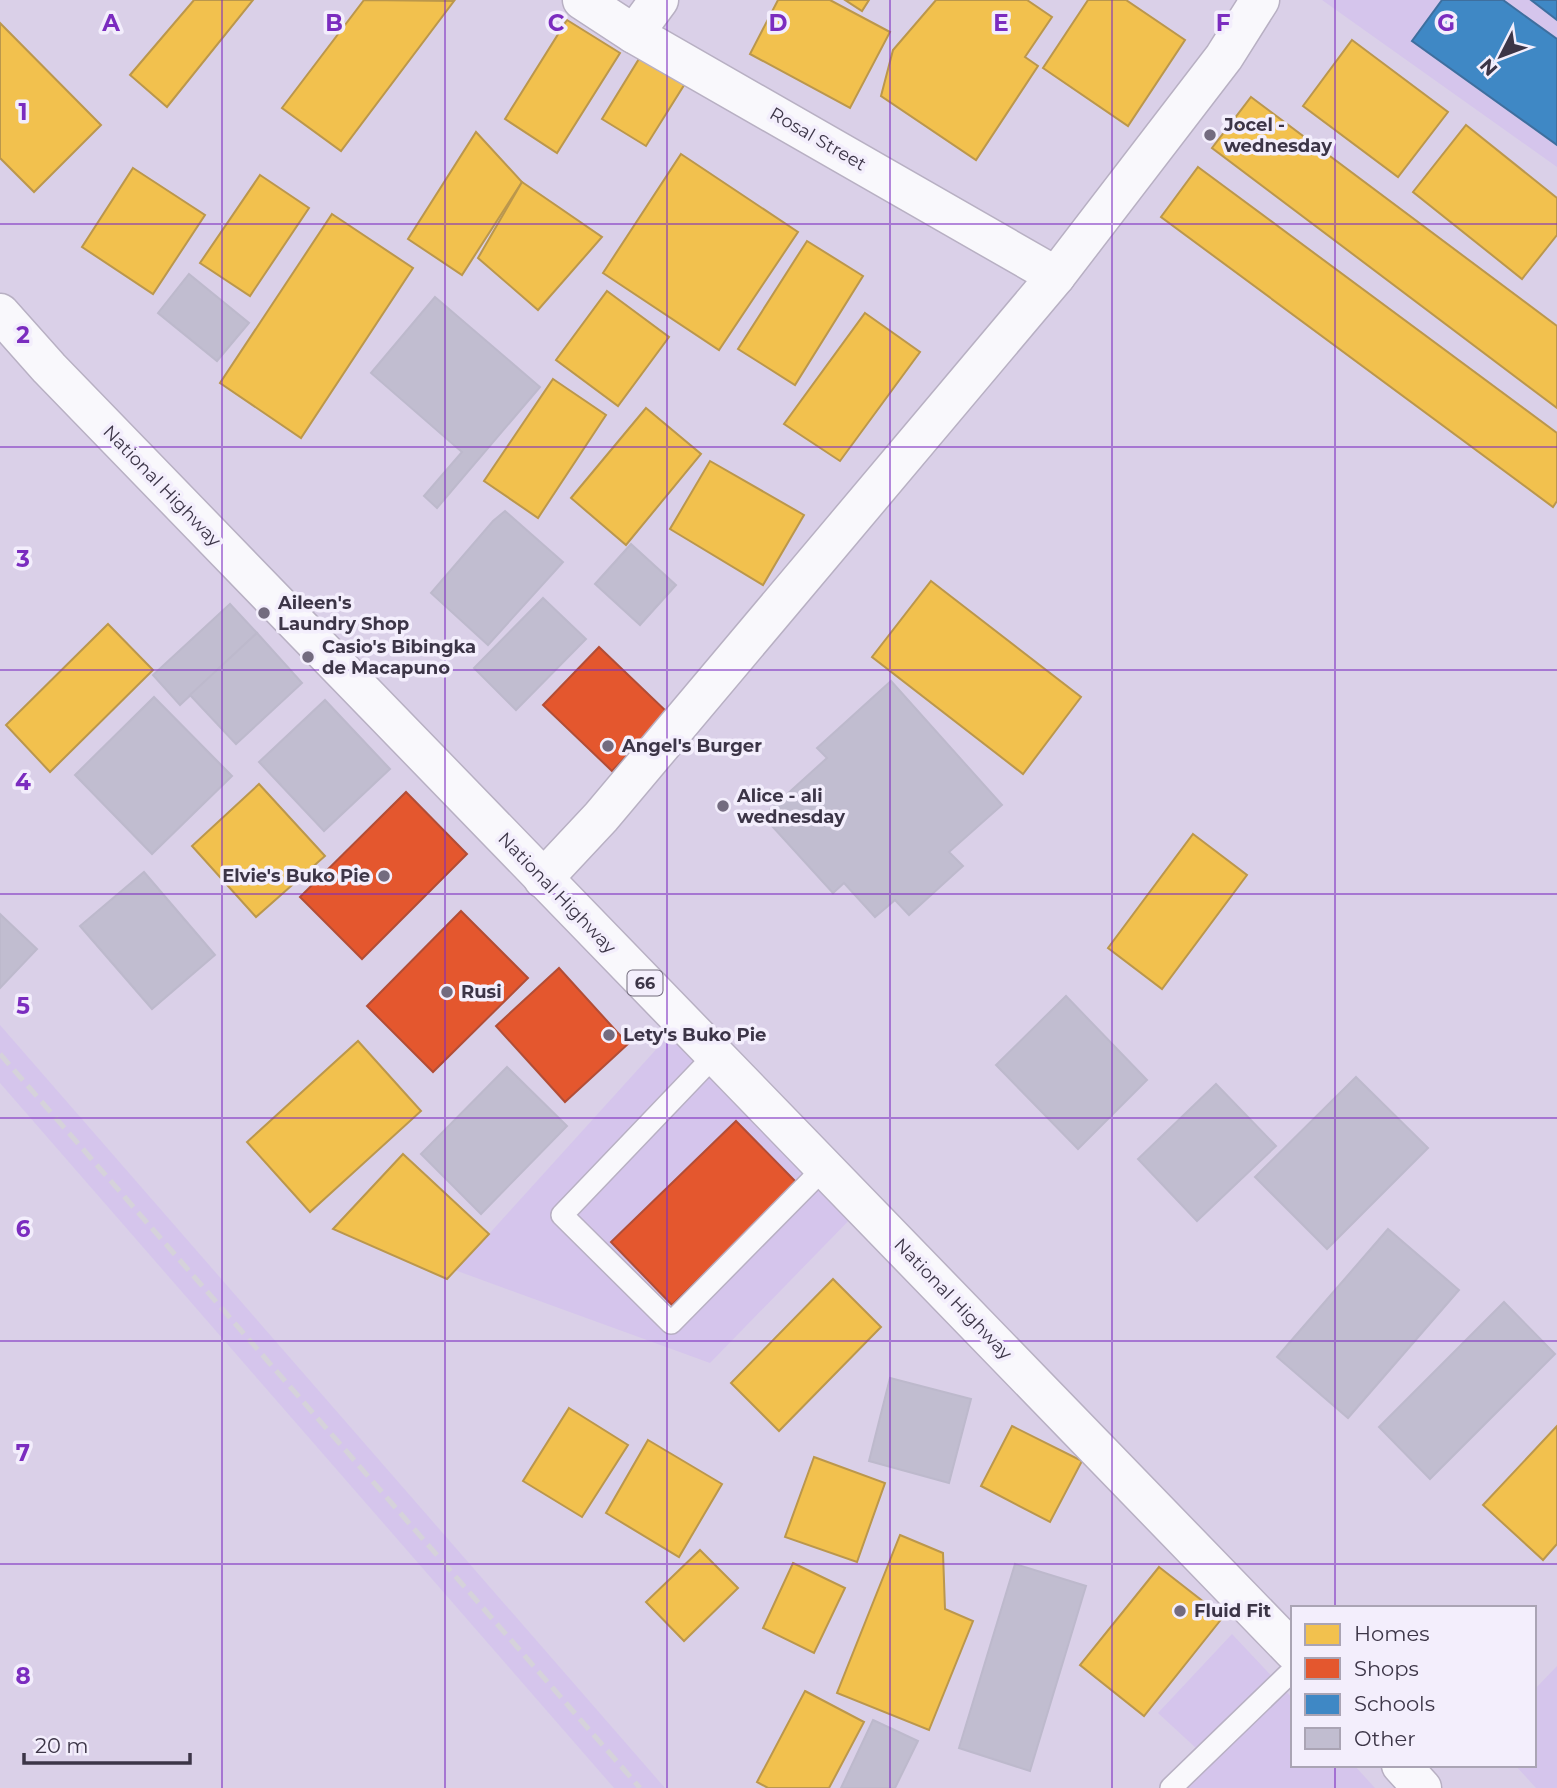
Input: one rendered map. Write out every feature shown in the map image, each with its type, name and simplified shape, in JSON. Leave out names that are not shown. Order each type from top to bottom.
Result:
[{"type":"main road","name":"Rosal Street","points":[[582,0],[634,34],[1056,275]]},
{"type":"main road","points":[[634,34],[659,0]]},
{"type":"main road","points":[[543,879],[601,817],[1056,275],[1224,57],[1261,0]]},
{"type":"main road","name":"National Highway","points":[[0,313],[49,368],[1291,1649]]},
{"type":"main road","points":[[1403,1767],[1422,1788]]},
{"type":"lane","points":[[715,1055],[562,1215],[671,1323],[825,1167]]},
{"type":"lane","points":[[1171,1788],[1291,1672]]},
{"type":"shaded area","points":[[1322,0],[1557,0],[1557,167]]},
{"type":"shaded area","points":[[680,1023],[863,1206],[710,1363],[452,1269],[489,1234]]},
{"type":"shaded area","points":[[0,1025],[665,1788],[614,1788],[0,1083]]},
{"type":"shaded area","points":[[1232,1634],[1291,1697],[1291,1767],[1356,1767],[1375,1788],[1161,1788],[1197,1749],[1158,1713]]},
{"type":"shaded area","points":[[1557,1666],[1557,1788],[1536,1788],[1517,1767],[1536,1767],[1536,1688]]},
{"type":"building: Homes","points":[[194,0],[253,0],[167,107],[130,75]]},
{"type":"building: Homes","points":[[364,0],[454,1],[341,151],[282,108]]},
{"type":"building: Homes","points":[[778,0],[830,0],[890,32],[850,108],[750,54]]},
{"type":"building: Homes","points":[[845,0],[869,0],[862,11]]},
{"type":"building: Homes","points":[[936,0],[1027,0],[1052,17],[1025,57],[1038,66],[976,160],[881,96],[893,50]]},
{"type":"building: Homes","points":[[1088,0],[1126,0],[1185,40],[1128,126],[1043,68]]},
{"type":"building: Homes","points":[[567,20],[620,53],[557,153],[505,119]]},
{"type":"building: Homes","points":[[0,23],[101,125],[34,192],[0,158]]},
{"type":"building: Homes","points":[[1352,40],[1448,112],[1398,177],[1303,106]]},
{"type":"building: Homes","points":[[642,54],[686,82],[646,146],[602,119]]},
{"type":"building: Homes","points":[[1251,97],[1557,326],[1557,408],[1212,148]]},
{"type":"building: Homes","points":[[1466,125],[1557,198],[1557,235],[1522,279],[1413,192]]},
{"type":"building: Homes","points":[[476,132],[522,182],[462,275],[408,239]]},
{"type":"building: Homes","points":[[681,154],[798,232],[719,350],[603,273]]},
{"type":"building: Homes","points":[[1198,167],[1557,433],[1557,501],[1553,507],[1161,217]]},
{"type":"building: Homes","points":[[133,168],[205,215],[153,294],[82,247]]},
{"type":"building: Homes","points":[[260,175],[309,208],[250,296],[200,263]]},
{"type":"building: Homes","points":[[522,182],[602,237],[538,310],[478,258]]},
{"type":"building: Homes","points":[[332,214],[413,268],[301,438],[220,383]]},
{"type":"building: Homes","points":[[807,241],[863,276],[795,385],[738,349]]},
{"type":"building: Homes","points":[[607,291],[669,337],[618,406],[556,360]]},
{"type":"building: Homes","points":[[865,313],[920,352],[840,461],[784,424]]},
{"type":"building: Homes","points":[[553,379],[606,415],[538,518],[484,481]]},
{"type":"building: Homes","points":[[646,408],[701,454],[626,545],[571,498]]},
{"type":"building: Homes","points":[[710,461],[804,515],[763,585],[670,529]]},
{"type":"building: Homes","points":[[931,581],[1081,697],[1023,774],[872,657]]},
{"type":"building: Homes","points":[[108,624],[153,670],[50,772],[6,725]]},
{"type":"building: Homes","points":[[259,784],[325,856],[256,917],[192,846]]},
{"type":"building: Homes","points":[[1193,834],[1247,875],[1162,989],[1108,948]]},
{"type":"building: Homes","points":[[358,1041],[421,1111],[310,1212],[247,1142]]},
{"type":"building: Homes","points":[[403,1154],[489,1234],[447,1279],[333,1229]]},
{"type":"building: Homes","points":[[833,1279],[881,1327],[779,1431],[731,1383]]},
{"type":"building: Homes","points":[[569,1408],[628,1445],[582,1517],[523,1481]]},
{"type":"building: Homes","points":[[1012,1426],[1082,1461],[1050,1522],[981,1486]]},
{"type":"building: Homes","points":[[1557,1426],[1557,1544],[1543,1560],[1483,1505]]},
{"type":"building: Homes","points":[[648,1440],[722,1484],[679,1557],[606,1513]]},
{"type":"building: Homes","points":[[814,1457],[885,1483],[857,1562],[785,1537]]},
{"type":"building: Homes","points":[[900,1535],[943,1553],[945,1609],[973,1621],[929,1730],[837,1693]]},
{"type":"building: Homes","points":[[700,1550],[738,1588],[684,1641],[646,1602]]},
{"type":"building: Homes","points":[[793,1563],[845,1588],[814,1653],[763,1628]]},
{"type":"building: Homes","points":[[1159,1567],[1223,1617],[1144,1716],[1080,1665]]},
{"type":"building: Homes","points":[[805,1691],[864,1722],[829,1788],[768,1788],[757,1782]]},
{"type":"building: Shops","points":[[599,647],[668,713],[612,771],[543,705]]},
{"type":"building: Shops","name":"Elvie's Buko Pie","points":[[406,792],[467,854],[362,959],[300,897]]},
{"type":"building: Shops","name":"Rusi","points":[[461,911],[528,978],[433,1072],[367,1006]]},
{"type":"building: Shops","points":[[559,968],[628,1044],[565,1102],[496,1026]]},
{"type":"building: Shops","points":[[736,1121],[797,1183],[672,1305],[611,1242]]},
{"type":"building: Schools","points":[[1442,0],[1503,0],[1557,39],[1557,145],[1412,41]]},
{"type":"building: Schools","points":[[1531,0],[1557,0],[1557,20]]},
{"type":"building: Other","points":[[189,274],[249,323],[217,361],[158,313]]},
{"type":"building: Other","points":[[435,297],[540,387],[437,508],[424,496],[462,452],[371,373]]},
{"type":"building: Other","points":[[505,511],[563,562],[488,645],[431,593],[493,521]]},
{"type":"building: Other","points":[[631,544],[676,585],[640,625],[595,584]]},
{"type":"building: Other","points":[[543,598],[586,639],[516,710],[474,668]]},
{"type":"building: Other","points":[[230,604],[257,633],[180,705],[153,675]]},
{"type":"building: Other","points":[[257,633],[302,683],[236,744],[190,695]]},
{"type":"building: Other","points":[[891,681],[1002,805],[949,852],[963,866],[909,915],[895,900],[875,917],[844,883],[833,893],[763,816],[827,758],[817,748]]},
{"type":"building: Other","points":[[154,697],[232,776],[152,854],[75,775]]},
{"type":"building: Other","points":[[325,700],[390,769],[324,831],[259,762]]},
{"type":"building: Other","points":[[144,872],[215,955],[152,1009],[80,926]]},
{"type":"building: Other","points":[[0,914],[37,949],[0,988]]},
{"type":"building: Other","points":[[1066,996],[1147,1080],[1078,1149],[996,1065]]},
{"type":"building: Other","points":[[507,1067],[567,1126],[481,1214],[421,1154]]},
{"type":"building: Other","points":[[1356,1077],[1428,1148],[1327,1249],[1255,1177]]},
{"type":"building: Other","points":[[1216,1084],[1276,1146],[1197,1221],[1138,1159]]},
{"type":"building: Other","points":[[1388,1229],[1459,1290],[1348,1418],[1277,1357]]},
{"type":"building: Other","points":[[1504,1302],[1555,1354],[1430,1479],[1379,1427]]},
{"type":"building: Other","points":[[890,1378],[971,1399],[949,1483],[869,1461]]},
{"type":"building: Other","points":[[1015,1564],[1086,1586],[1030,1771],[959,1748]]},
{"type":"building: Other","points":[[873,1720],[918,1741],[895,1788],[841,1788]]},
{"type":"railway","points":[[0,1054],[640,1788]]},
{"type":"place","name":"Jocel - wednesday","points":[[1210,135]]},
{"type":"place","name":"Aileen's Laundry Shop","points":[[264,613]]},
{"type":"place","name":"Casio's Bibingka de Macapuno","points":[[308,657]]},
{"type":"place","name":"Angel's Burger","points":[[608,746]]},
{"type":"place","name":"Alice - ali wednesday","points":[[723,806]]},
{"type":"place","name":"Elvie's Buko Pie","points":[[384,876]]},
{"type":"place","name":"Rusi","points":[[447,992]]},
{"type":"place","name":"Lety's Buko Pie","points":[[609,1035]]},
{"type":"place","name":"Fluid Fit","points":[[1180,1611]]}]
